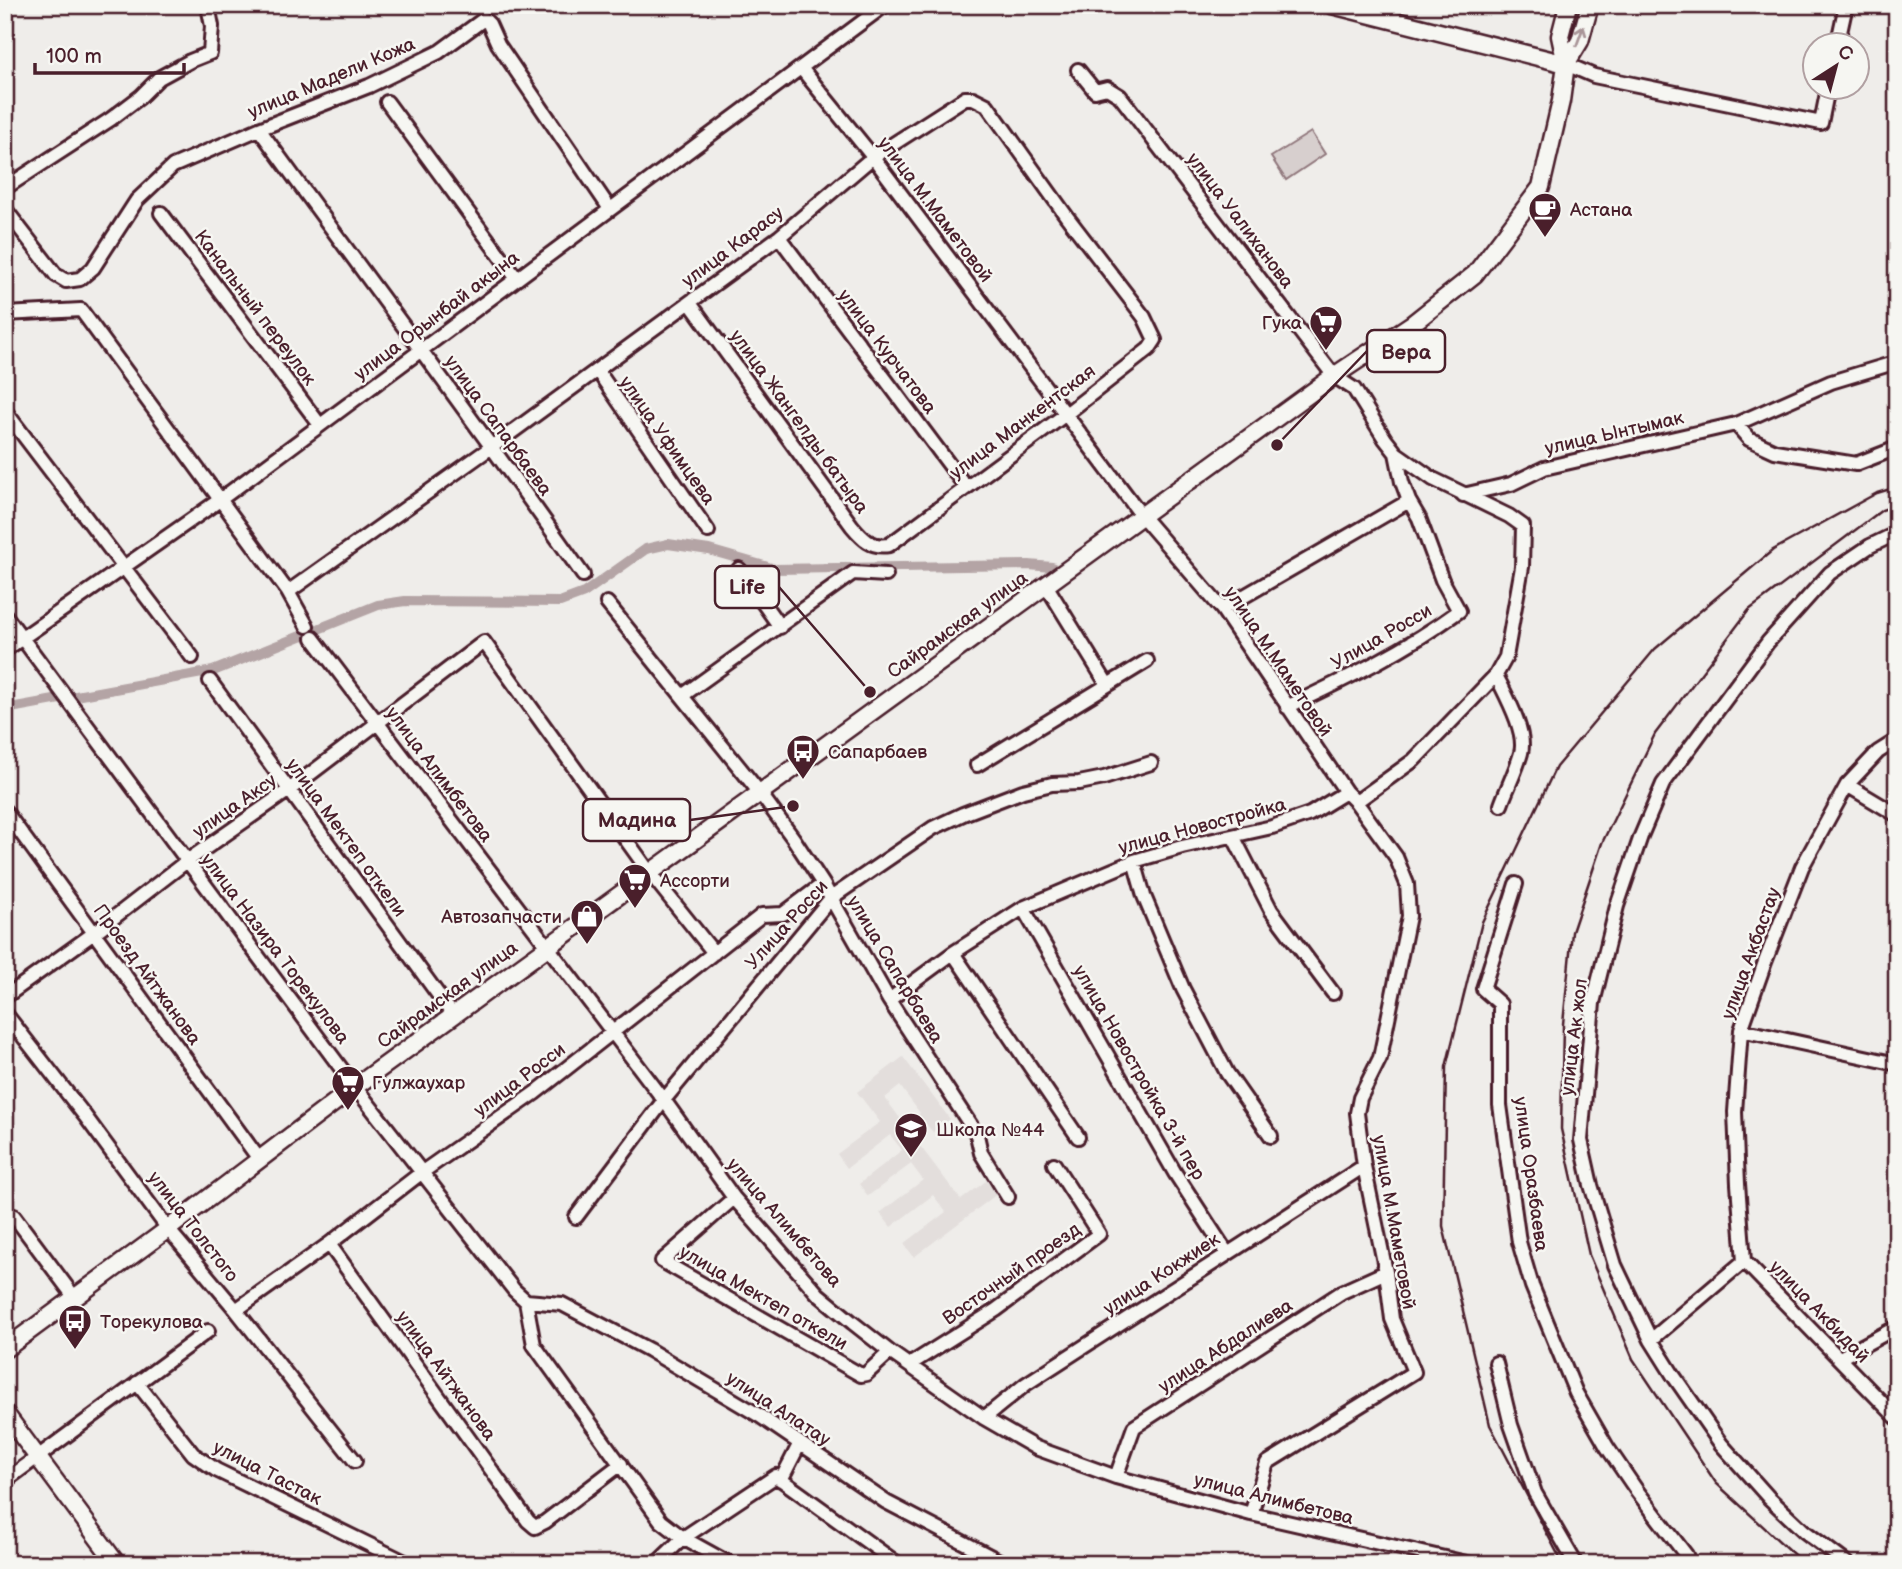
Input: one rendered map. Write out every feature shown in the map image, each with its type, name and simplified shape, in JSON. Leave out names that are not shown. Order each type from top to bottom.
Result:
[{"type":"main road","points":[[1332,5],[1566,64]]},
{"type":"main road","points":[[1566,64],[1560,36],[1567,5]]},
{"type":"main road","points":[[1566,64],[1580,41],[1590,5]]},
{"type":"main road","name":"Сайрамская улица","points":[[5,1349],[169,1230],[259,1158],[453,1015],[1334,376],[1412,324],[1475,274],[1541,187],[1561,101],[1566,64]]},
{"type":"main road","points":[[5,1413],[117,1564]]},
{"type":"street","points":[[5,188],[111,119],[140,97],[159,78],[210,53],[212,26],[209,11],[213,5]]},
{"type":"street","points":[[488,5],[487,19],[498,44],[610,209]]},
{"type":"street","name":"улица Орынбай акына","points":[[5,650],[221,499],[885,5]]},
{"type":"street","points":[[1840,32],[1846,5]]},
{"type":"street","name":"улица Мадели Кожа","points":[[5,209],[56,275],[65,281],[80,279],[93,268],[137,200],[173,166],[369,86],[439,52],[480,20],[487,19]]},
{"type":"street","points":[[1566,64],[1594,76],[1821,123],[1825,102]]},
{"type":"street","name":"улица М.Маметовой","points":[[801,68],[873,158],[1142,516],[1222,609],[1346,792],[1396,857],[1407,884],[1409,916],[1380,1058],[1360,1098],[1357,1113],[1392,1319],[1414,1372],[1267,1463],[1251,1514]]},
{"type":"street","name":"улица Уалиханова","points":[[1078,70],[1095,91],[1107,88],[1120,96],[1334,376],[1354,389],[1396,453],[1433,479],[1519,522],[1524,531],[1522,567],[1506,657],[1496,675],[1414,760],[1356,802]]},
{"type":"street","name":"улица Карасу","points":[[288,592],[779,237],[873,158],[965,98],[973,98],[986,104],[1066,217],[1144,317]]},
{"type":"street","points":[[387,102],[517,279]]},
{"type":"street","name":"улица Сапарбаева","points":[[259,129],[420,351],[493,446],[583,575]]},
{"type":"street","name":"Канальный переулок","points":[[161,213],[320,425]]},
{"type":"street","name":"улица Курчатова","points":[[779,237],[966,487]]},
{"type":"street","name":"улица Жангелды батыра","points":[[690,303],[852,526],[865,541],[874,545],[888,545]]},
{"type":"street","name":"улица Алимбетова","points":[[5,314],[81,310],[288,592],[310,632],[377,723],[664,1100],[734,1198],[818,1294],[890,1352],[984,1419],[1036,1448],[1116,1477],[1251,1514],[1471,1564]]},
{"type":"street","name":"улица Манкентская","points":[[888,545],[1066,414],[1153,344],[1153,331],[1144,317]]},
{"type":"street","name":"улица Ынтымак","points":[[1463,495],[1511,484],[1544,468],[1736,424],[1831,382],[1897,362]]},
{"type":"street","name":"улица Уфимцева","points":[[597,370],[708,531]]},
{"type":"street","points":[[5,411],[192,657]]},
{"type":"street","points":[[1736,424],[1749,439],[1775,451],[1856,464],[1897,448]]},
{"type":"street","name":"Улица Росси","points":[[1287,707],[1360,672],[1459,611],[1442,580],[1419,518],[1409,501],[1396,453]]},
{"type":"street","points":[[1222,609],[1409,501]]},
{"type":"street","name":"улица Ак жол","points":[[1848,1564],[1804,1531],[1770,1499],[1730,1453],[1673,1375],[1651,1340],[1615,1265],[1591,1185],[1581,1140],[1593,1003],[1617,906],[1641,836],[1663,784],[1768,642],[1830,573],[1870,546],[1897,533]]},
{"type":"street","points":[[739,569],[780,627]]},
{"type":"street","points":[[682,696],[853,573],[887,575]]},
{"type":"street","points":[[1046,586],[1107,684]]},
{"type":"street","name":"улица Сапарбаева","points":[[607,603],[760,793],[822,884],[889,999],[976,1135],[981,1153],[1008,1198]]},
{"type":"street","name":"улица Назира Торекулова","points":[[5,615],[355,1087],[514,1290],[526,1301]]},
{"type":"street","name":"улица Аксу","points":[[5,997],[187,861],[289,790],[484,642],[650,873]]},
{"type":"street","points":[[977,765],[1147,661]]},
{"type":"street","points":[[1496,675],[1510,703],[1522,740],[1521,753],[1501,805]]},
{"type":"street","name":"улица Мектеп откели","points":[[210,681],[453,1015]]},
{"type":"street","name":"улица Акбастау","points":[[1744,1261],[1735,1112],[1741,1030],[1802,867],[1847,785],[1878,752],[1897,740]]},
{"type":"street","name":"Улица Росси","points":[[576,1217],[664,1100],[831,898],[933,828],[962,814],[1023,791],[1052,784],[1079,783],[1104,778],[1151,763]]},
{"type":"street","points":[[1847,785],[1897,815]]},
{"type":"street","name":"улица Новостройка","points":[[889,999],[1023,908],[1134,861],[1272,827],[1310,814],[1346,792]]},
{"type":"street","name":"Проезд Айтжанова","points":[[5,811],[259,1158]]},
{"type":"street","points":[[1233,836],[1271,910],[1333,993]]},
{"type":"street","points":[[1134,861],[1144,896],[1183,989],[1227,1073],[1271,1136]]},
{"type":"street","points":[[650,873],[713,953]]},
{"type":"street","name":"улица Росси","points":[[236,1310],[329,1244],[421,1173],[535,1093],[762,915],[783,914],[822,884]]},
{"type":"street","name":"улица Оразбаева","points":[[1516,884],[1483,989],[1500,1004],[1500,1105],[1519,1242],[1532,1286],[1576,1393],[1607,1447],[1686,1555],[1689,1564]]},
{"type":"street","name":"улица Новостройка 3-й пер","points":[[1023,908],[1175,1173],[1227,1253]]},
{"type":"street","points":[[953,953],[1078,1137]]},
{"type":"street","name":"улица Толстого","points":[[5,1013],[169,1230],[355,1461]]},
{"type":"street","points":[[1741,1030],[1897,1064]]},
{"type":"street","name":"Восточный проезд","points":[[909,1365],[996,1310],[1099,1234],[1054,1164]]},
{"type":"street","name":"улица Кокжиек","points":[[984,1419],[1026,1384],[1364,1166]]},
{"type":"street","name":"улица Мектеп откели","points":[[734,1198],[662,1261],[861,1375],[866,1374],[890,1352]]},
{"type":"street","points":[[14,1216],[75,1298]]},
{"type":"street","name":"улица Айтжанова","points":[[329,1244],[534,1527],[545,1522],[621,1464]]},
{"type":"street","points":[[1651,1340],[1744,1261]]},
{"type":"street","name":"улица Акбидай","points":[[1744,1261],[1897,1418]]},
{"type":"street","name":"улица Абдалиева","points":[[1116,1477],[1133,1427],[1342,1292],[1386,1272]]},
{"type":"street","points":[[526,1301],[534,1345],[662,1521],[682,1538],[730,1564]]},
{"type":"street","name":"улица Алатау","points":[[526,1301],[562,1304],[649,1350],[760,1416],[886,1502],[1005,1564]]},
{"type":"street","points":[[1840,1358],[1897,1327]]},
{"type":"street","points":[[5,1481],[208,1331]]},
{"type":"street","points":[[1496,1363],[1511,1425],[1535,1493],[1576,1564]]},
{"type":"street","name":"улица Тастак","points":[[137,1383],[182,1443],[216,1470],[409,1564]]},
{"type":"street","points":[[656,1564],[682,1538],[778,1478],[800,1443]]},
{"type":"street","points":[[778,1478],[898,1564]]},
{"type":"shaded area","points":[[1311,132],[1325,154],[1286,180],[1271,157]]},
{"type":"shaded area","name":"Школа №44","points":[[903,1057],[950,1119],[933,1132],[925,1123],[911,1134],[961,1200],[986,1181],[997,1194],[914,1257],[904,1244],[946,1212],[933,1195],[891,1227],[880,1213],[923,1180],[911,1164],[868,1196],[859,1184],[902,1150],[890,1135],[847,1168],[837,1154],[880,1122],[857,1092]],"holes":[[[900,1086],[920,1113],[905,1125],[885,1098]]]},
{"type":"waterway","points":[[5,709],[213,671],[378,605],[405,601],[560,602],[584,593],[646,549],[668,544],[709,550],[775,569],[1029,565],[1052,567]]},
{"type":"railway","points":[[1563,1564],[1490,1425],[1443,1226],[1446,1067],[1482,922],[1556,767],[1655,649],[1773,550],[1877,493],[1897,487]]},
{"type":"railway","points":[[1804,1564],[1716,1483],[1633,1359],[1589,1255],[1561,1129],[1563,1024],[1572,932],[1602,843],[1655,734],[1749,610],[1882,510],[1897,505]]},
{"type":"place","name":"Астана","points":[[1545,239]]},
{"type":"place","name":"Гука","points":[[1326,352]]},
{"type":"place","name":"Вера","points":[[1277,445]]},
{"type":"place","name":"Life","points":[[870,692]]},
{"type":"place","name":"Сапарбаев","points":[[803,781]]},
{"type":"place","name":"Мадина","points":[[793,806]]},
{"type":"place","name":"Ассорти","points":[[635,910]]},
{"type":"place","name":"Автозапчасти","points":[[587,946]]},
{"type":"place","name":"Гулжаухар","points":[[348,1112]]},
{"type":"place","name":"Школа №44","points":[[911,1159]]},
{"type":"place","name":"Торекулова","points":[[75,1351]]}]
